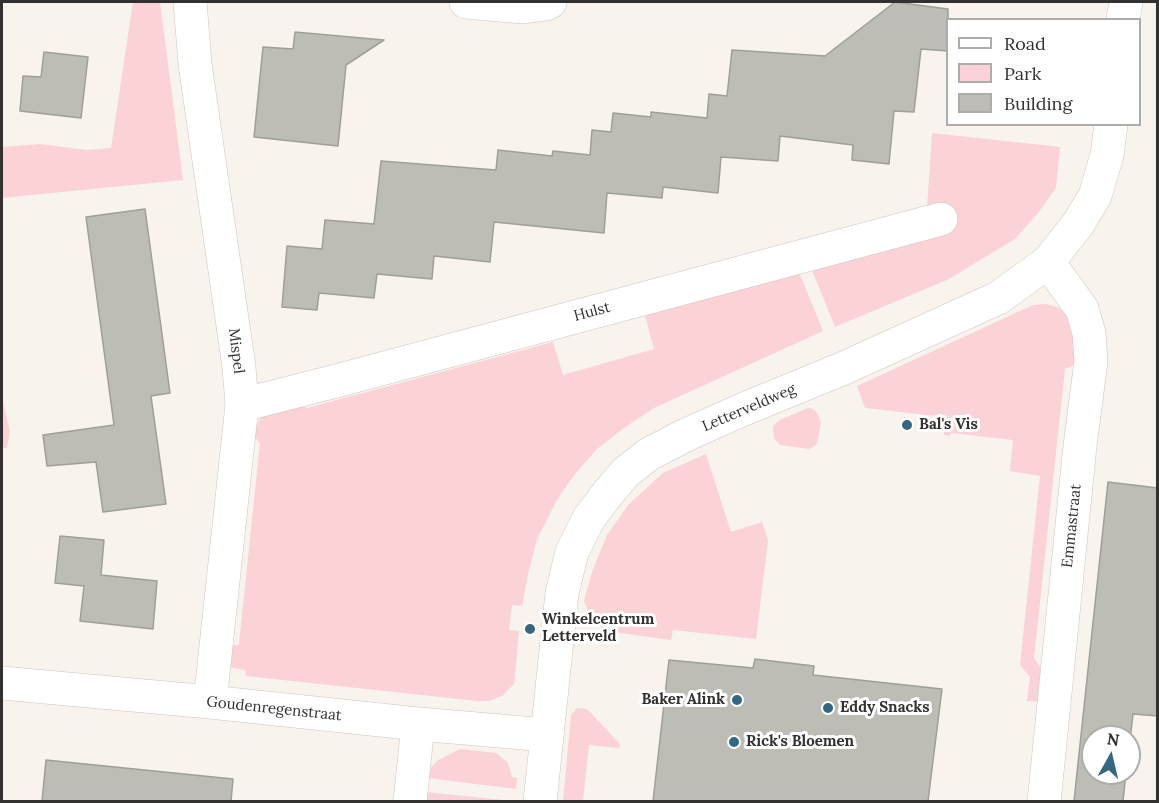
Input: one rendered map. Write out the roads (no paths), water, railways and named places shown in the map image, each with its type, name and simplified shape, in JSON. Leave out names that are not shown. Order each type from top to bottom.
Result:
[{"type":"street","name":"Mispel","points":[[190,2],[195,63],[239,367],[242,405],[210,702]]},
{"type":"street","points":[[466,2],[523,7],[550,2]]},
{"type":"street","points":[[1124,18],[1126,2]]},
{"type":"street","name":"Letterveldweg","points":[[540,801],[562,594],[572,552],[589,518],[608,493],[626,472],[649,454],[688,434],[844,368],[998,298],[1048,262],[1078,224],[1095,196],[1107,155],[1111,126]]},
{"type":"street","name":"Hulst","points":[[242,405],[941,219]]},
{"type":"street","name":"Emmastraat","points":[[1044,801],[1080,446],[1091,361],[1089,333],[1082,309],[1048,262]]},
{"type":"street","name":"Goudenregenstraat","points":[[2,683],[547,735]]},
{"type":"street","points":[[410,801],[418,724]]},
{"type":"place","name":"Bal's Vis","points":[[907,425]]},
{"type":"place","name":"Winkelcentrum Letterveld","points":[[530,629]]},
{"type":"place","name":"Baker Alink","points":[[737,700]]},
{"type":"place","name":"Eddy Snacks","points":[[828,708]]},
{"type":"place","name":"Rick's Bloemen","points":[[734,742]]}]
